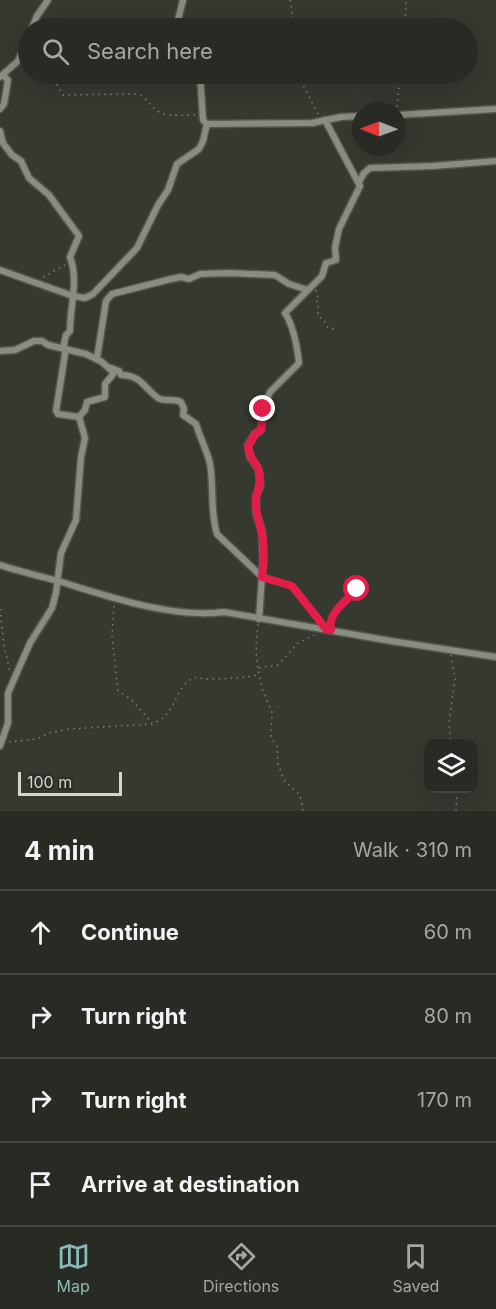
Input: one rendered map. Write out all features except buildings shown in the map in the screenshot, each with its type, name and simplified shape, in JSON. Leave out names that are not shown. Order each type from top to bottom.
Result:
[{"type":"street","points":[[37,18],[48,0]]},
{"type":"street","points":[[178,18],[183,0]]},
{"type":"street","points":[[0,109],[4,104],[8,83],[8,80],[2,77],[18,61]]},
{"type":"street","points":[[200,84],[202,116],[207,124],[312,123],[352,116]]},
{"type":"street","points":[[406,113],[496,110]]},
{"type":"street","points":[[323,120],[359,182]]},
{"type":"street","points":[[0,270],[73,296],[86,298],[93,294],[137,248],[171,184],[177,164],[199,149],[207,124]]},
{"type":"street","points":[[0,131],[3,142],[12,155],[21,161],[29,178],[49,195],[78,235],[70,257],[74,268],[70,331],[66,335],[56,411],[57,414],[79,417]]},
{"type":"street","points":[[259,619],[263,555],[262,531],[256,513],[256,496],[260,487],[259,472],[252,461],[248,447],[255,434],[261,430],[263,409],[270,392],[299,363],[291,320],[285,313],[291,304],[297,302],[322,276],[326,263],[336,260],[335,248],[339,229],[359,189],[359,182],[370,168],[496,161]]},
{"type":"street","points":[[97,358],[106,301],[112,294],[171,279],[191,279],[200,274],[230,273],[275,274],[289,284],[308,290]]},
{"type":"street","points":[[0,351],[15,350],[34,341],[42,341],[97,358],[110,368],[114,373],[105,384],[105,397],[87,402],[85,410],[79,417]]},
{"type":"street","points":[[110,368],[119,370],[122,375],[136,377],[158,398],[171,398],[182,402],[183,416],[196,424],[210,465],[217,534],[262,577]]},
{"type":"street","points":[[1,744],[8,723],[7,695],[33,637],[52,608],[61,553],[76,520],[80,467],[86,438],[79,417]]},
{"type":"street","points":[[0,565],[114,598],[188,613],[206,615],[224,612],[496,657]]},
{"type":"path","points":[[290,0],[293,18]]},
{"type":"path","points":[[405,18],[406,0]]},
{"type":"path","points":[[56,84],[63,95],[137,94],[143,96],[158,111],[165,114],[202,116]]},
{"type":"path","points":[[304,84],[323,120]]},
{"type":"path","points":[[398,102],[399,84]]},
{"type":"path","points":[[36,283],[64,265],[70,257]]},
{"type":"path","points":[[312,284],[318,298],[318,316],[324,320],[328,328],[335,329]]},
{"type":"path","points":[[262,577],[292,586],[328,630]]},
{"type":"path","points":[[328,630],[333,615],[357,589]]},
{"type":"path","points":[[114,598],[112,636],[118,691],[131,699],[152,724]]},
{"type":"path","points":[[0,609],[4,645],[13,681]]},
{"type":"path","points":[[259,619],[256,645],[258,669],[272,712],[270,735],[278,749],[279,764],[284,780],[300,795],[303,811]]},
{"type":"path","points":[[258,669],[278,665],[298,643],[328,630]]},
{"type":"path","points":[[451,650],[455,679],[449,723],[451,739]]},
{"type":"path","points":[[1,744],[37,740],[49,733],[69,729],[152,724],[164,717],[186,683],[192,678],[234,680],[259,675]]},
{"type":"path","points":[[456,811],[458,793]]},
{"type":"route","points":[[263,409],[261,430],[255,434],[248,447],[250,457],[258,468],[260,479],[260,487],[256,496],[256,513],[262,531],[262,577],[292,586],[326,629],[331,630],[330,619],[357,589]]}]
